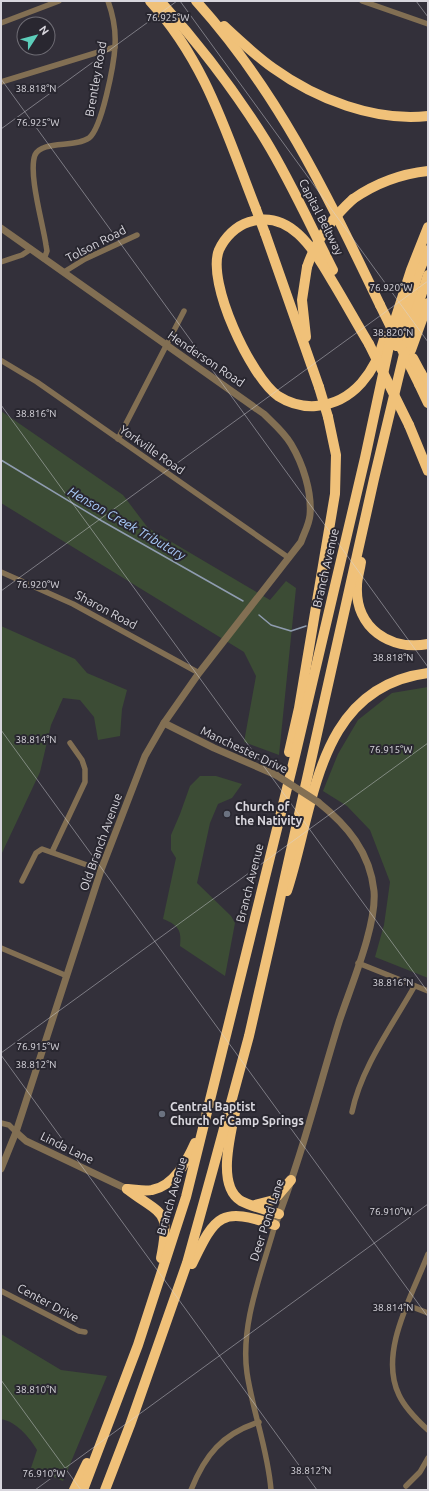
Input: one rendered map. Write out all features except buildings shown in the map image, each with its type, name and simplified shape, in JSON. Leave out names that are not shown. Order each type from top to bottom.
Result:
[{"type":"highway","points":[[150,1],[181,39],[212,95],[265,233],[319,387]]},
{"type":"highway","name":"Capital Beltway","points":[[160,1],[209,59],[266,142],[300,203],[428,464]]},
{"type":"highway","points":[[198,1],[258,56],[273,68],[310,91],[330,100],[374,113],[414,117],[428,116]]},
{"type":"highway","name":"Capital Beltway","points":[[198,1],[269,96],[307,157],[423,385],[428,403]]},
{"type":"highway","points":[[272,846],[298,708],[335,494],[336,455],[328,417],[305,336],[303,316],[303,283],[307,267],[324,230],[338,212],[364,191],[390,179],[410,173],[428,171]]},
{"type":"highway","points":[[369,344],[318,258],[306,242],[292,229],[274,220],[254,220],[239,226],[222,244],[218,255],[217,275],[227,311],[244,351],[270,389],[287,401],[308,406],[329,404],[339,401],[355,389],[371,371],[379,354],[399,293],[424,238]]},
{"type":"highway","name":"Branch Avenue","points":[[82,1490],[120,1395],[150,1309],[186,1197],[365,458],[394,323],[411,270],[428,227]]},
{"type":"highway","points":[[365,458],[405,312],[428,250]]},
{"type":"highway","points":[[105,1490],[130,1426],[187,1263],[199,1222],[248,1036],[270,944],[374,479],[410,329],[428,276]]},
{"type":"highway","points":[[381,302],[422,374],[423,385]]},
{"type":"highway","points":[[389,418],[428,303]]},
{"type":"highway","points":[[409,425],[428,471]]},
{"type":"highway","points":[[374,479],[357,586],[362,612],[373,630],[388,641],[407,646],[428,644]]},
{"type":"highway","points":[[270,944],[296,864],[316,782],[324,758],[338,730],[354,709],[376,690],[404,678],[428,673]]},
{"type":"highway","points":[[248,1036],[227,1161],[228,1176],[234,1194],[240,1200],[253,1206],[279,1214]]},
{"type":"highway","points":[[127,1189],[152,1190],[164,1185],[175,1176],[188,1160],[195,1142],[211,1084],[216,1076]]},
{"type":"highway","points":[[253,1206],[274,1200],[291,1180]]},
{"type":"highway","points":[[127,1189],[155,1207],[165,1221],[166,1231],[150,1309]]},
{"type":"highway","points":[[170,1310],[209,1233],[222,1219],[237,1214],[275,1225]]},
{"type":"highway","points":[[74,1490],[120,1395]]},
{"type":"street","points":[[1,23],[59,1]]},
{"type":"street","name":"Brentley Road","points":[[44,259],[47,251],[33,170],[35,155],[43,148],[82,142],[94,134],[100,121],[115,47],[113,20],[108,1]]},
{"type":"street","points":[[362,1],[428,24]]},
{"type":"street","points":[[1,82],[115,47]]},
{"type":"street","name":"Henderson Road","points":[[1,228],[166,346],[248,401],[281,431],[291,444],[305,478],[310,500],[310,516],[301,542],[289,558]]},
{"type":"street","name":"Tolson Road","points":[[64,272],[86,259],[137,235]]},
{"type":"street","points":[[1,262],[22,255],[31,249]]},
{"type":"street","points":[[118,439],[184,311]]},
{"type":"street","name":"Yorkville Road","points":[[2,360],[289,558]]},
{"type":"street","name":"Old Branch Avenue","points":[[1,1169],[16,1132],[101,870],[140,766],[164,723],[199,673],[289,558]]},
{"type":"street","name":"Sharon Road","points":[[1,572],[73,604],[199,673]]},
{"type":"street","name":"Manchester Drive","points":[[164,723],[214,748],[276,775],[318,802],[345,825],[354,836],[367,861],[374,892],[373,908],[358,963]]},
{"type":"street","points":[[52,852],[85,782],[85,769],[82,760],[70,743]]},
{"type":"street","points":[[22,881],[39,850],[42,849],[101,870]]},
{"type":"street","points":[[1,948],[67,976]]},
{"type":"street","points":[[358,963],[414,987],[428,991]]},
{"type":"street","name":"Deer Pond Lane","points":[[271,1490],[259,1422],[247,1373],[246,1336],[255,1295],[275,1225],[291,1180],[358,963]]},
{"type":"street","points":[[352,1112],[364,1072],[414,987]]},
{"type":"street","name":"Linda Lane","points":[[1,1122],[9,1125],[26,1141],[127,1189]]},
{"type":"street","points":[[428,1254],[407,1305],[396,1340],[392,1371],[399,1396],[428,1430]]},
{"type":"street","name":"Center Drive","points":[[1,1291],[79,1331],[85,1332]]},
{"type":"street","points":[[407,1305],[428,1313]]},
{"type":"street","points":[[192,1490],[200,1470],[219,1442],[243,1427],[259,1422]]},
{"type":"street","points":[[406,1486],[420,1472],[428,1458]]},
{"type":"green space","points":[[1,411],[123,495],[148,528],[270,600],[286,581],[296,588],[279,755],[244,742],[256,676],[244,652],[1,503]]},
{"type":"green space","points":[[1,626],[75,659],[87,673],[127,690],[122,709],[120,736],[98,740],[94,717],[80,700],[63,698],[51,725],[40,772],[1,855]]},
{"type":"green space","points":[[428,687],[428,978],[375,957],[384,925],[390,882],[370,830],[347,806],[323,791],[338,754],[358,720],[392,693]]},
{"type":"green space","points":[[200,776],[216,776],[242,784],[232,798],[218,804],[210,823],[197,883],[231,916],[235,923],[225,976],[180,946],[178,929],[163,919],[176,858],[171,850],[171,835],[190,786]]},
{"type":"green space","points":[[1,1334],[61,1370],[107,1376],[63,1481],[31,1468],[37,1450],[26,1435],[17,1427],[12,1423],[1,1419]]},
{"type":"waterway","name":"Henson Creek Tributary","points":[[1,460],[102,521],[243,601]]},
{"type":"waterway","name":"Henson Creek Tributary","points":[[259,615],[271,625],[291,631],[306,626]]},
{"type":"place","name":"Church of the Nativity","points":[[227,814]]},
{"type":"place","name":"Central Baptist Church of Camp Springs","points":[[162,1114]]}]
